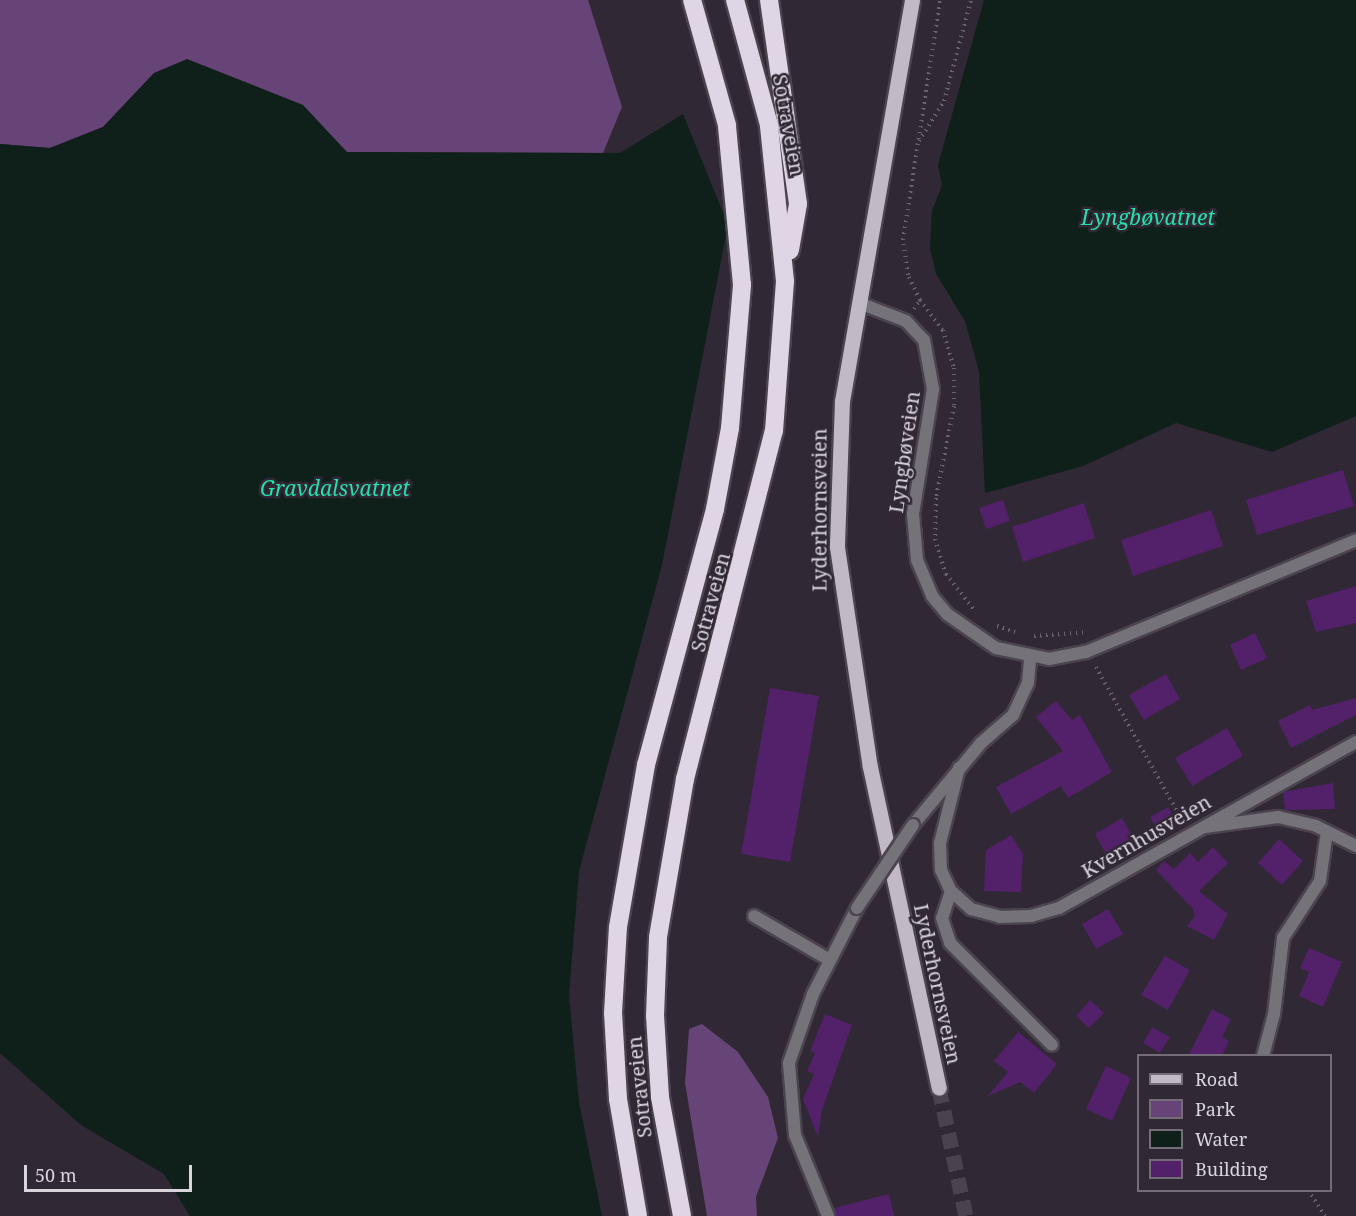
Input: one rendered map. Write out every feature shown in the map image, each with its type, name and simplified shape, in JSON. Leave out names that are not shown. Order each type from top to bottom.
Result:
[{"type":"highway","name":"Sotraveien","points":[[638,1216],[618,1098],[613,1013],[618,927],[646,765],[715,509],[730,428],[742,285],[727,126],[692,0]]},
{"type":"highway","name":"Sotraveien","points":[[682,1216],[660,1097],[658,936],[685,779],[774,431],[785,281],[769,125],[735,0]]},
{"type":"highway","points":[[769,0],[798,204],[785,281]]},
{"type":"main road","name":"Lyderhornsveien","points":[[912,0],[837,446],[840,596],[870,767],[939,1088]]},
{"type":"street","name":"Lyngbøveien","points":[[860,303],[906,321],[924,340],[933,389],[913,514],[922,577],[965,629],[996,648],[1030,658],[1065,657],[1108,642],[1356,540]]},
{"type":"street","points":[[828,1216],[795,1135],[789,1063],[828,959],[857,908],[914,825],[959,768],[1013,715],[1028,683],[1030,658]]},
{"type":"street","name":"Kvernhusveien","points":[[951,891],[971,909],[1000,916],[1031,916],[1059,908],[1356,742]]},
{"type":"street","points":[[959,768],[939,843],[941,870],[951,891],[942,918],[950,943],[1052,1045]]},
{"type":"street","points":[[1201,828],[1278,817],[1327,831],[1356,846]]},
{"type":"street","points":[[1264,1054],[1275,1014],[1283,938],[1320,881],[1327,831]]},
{"type":"street","points":[[754,916],[828,959]]},
{"type":"path","points":[[940,0],[903,240],[908,275],[920,300],[943,330],[954,368],[954,406],[936,498],[936,539],[946,574],[980,615]]},
{"type":"path","points":[[918,142],[944,101],[971,0]]},
{"type":"path","points":[[906,321],[920,300]]},
{"type":"path","points":[[987,620],[1036,637],[1104,627],[1108,642]]},
{"type":"path","points":[[1101,665],[1093,669],[1168,797],[1185,824],[1201,828]]},
{"type":"path","points":[[1309,1192],[1325,1216]]},
{"type":"green space","points":[[0,0],[588,0],[622,107],[603,153],[347,152],[154,73],[103,127],[50,148],[0,144]]},
{"type":"green space","points":[[702,1024],[738,1052],[768,1097],[778,1138],[756,1197],[757,1216],[707,1216],[685,1083],[689,1029]]},
{"type":"water","name":"Lyngbøvatnet","points":[[984,0],[1356,0],[1356,416],[1272,452],[1176,423],[1083,466],[985,493],[979,371],[965,321],[936,274],[930,248],[932,211],[942,185],[938,165]]},
{"type":"water","name":"Gravdalsvatnet","points":[[187,59],[303,105],[347,152],[620,153],[683,114],[728,225],[662,565],[579,871],[569,995],[579,1102],[602,1216],[190,1216],[164,1174],[81,1125],[0,1053],[0,144],[50,148],[103,127],[154,73]]},
{"type":"building","points":[[1343,470],[1354,506],[1257,535],[1246,500]]},
{"type":"building","points":[[1003,500],[1010,521],[986,529],[979,508]]},
{"type":"building","points":[[1084,503],[1095,538],[1023,562],[1012,527]]},
{"type":"building","points":[[1211,510],[1223,546],[1133,576],[1121,540]]},
{"type":"building","points":[[1356,586],[1356,623],[1316,632],[1306,601]]},
{"type":"building","points":[[1255,633],[1267,658],[1241,670],[1230,645]]},
{"type":"building","points":[[1166,674],[1180,699],[1144,720],[1129,695]]},
{"type":"building","points":[[770,688],[819,696],[790,862],[741,854]]},
{"type":"building","points":[[1356,698],[1356,715],[1291,748],[1278,721],[1310,705],[1312,710]]},
{"type":"building","points":[[1056,701],[1072,720],[1080,715],[1112,772],[1068,798],[1061,786],[1011,814],[996,787],[1063,751],[1036,717]]},
{"type":"building","points":[[1227,728],[1243,756],[1192,786],[1175,758]]},
{"type":"building","points":[[1333,783],[1335,809],[1285,810],[1283,792]]},
{"type":"building","points":[[1168,807],[1178,824],[1160,834],[1150,817]]},
{"type":"building","points":[[1122,818],[1135,842],[1108,858],[1095,834]]},
{"type":"building","points":[[1011,835],[1023,854],[1021,892],[984,891],[986,850]]},
{"type":"building","points":[[1279,839],[1303,861],[1282,885],[1258,863]]},
{"type":"building","points":[[1213,847],[1228,863],[1199,891],[1228,914],[1214,940],[1187,926],[1195,916],[1193,909],[1156,870],[1164,861],[1174,869],[1190,853],[1198,862]]},
{"type":"building","points":[[1108,909],[1123,934],[1096,949],[1082,924]]},
{"type":"building","points":[[1309,948],[1342,962],[1323,1007],[1299,996],[1309,972],[1300,968]]},
{"type":"building","points":[[1165,956],[1190,970],[1168,1010],[1141,995]]},
{"type":"building","points":[[1090,1000],[1104,1013],[1089,1028],[1076,1016]]},
{"type":"building","points":[[1212,1009],[1231,1019],[1222,1037],[1229,1041],[1223,1054],[1189,1054]]},
{"type":"building","points":[[825,1014],[852,1025],[822,1110],[818,1137],[803,1099],[814,1074],[807,1071],[815,1053],[810,1051]]},
{"type":"building","points":[[1152,1027],[1170,1037],[1160,1053],[1143,1043]]},
{"type":"building","points":[[1018,1032],[1057,1064],[1034,1093],[1020,1082],[988,1096],[1008,1072],[994,1061]]},
{"type":"building","points":[[1106,1066],[1131,1078],[1112,1121],[1086,1109]]},
{"type":"building","points":[[889,1194],[894,1216],[836,1216],[834,1208]]},
{"type":"tunnel","points":[[939,1088],[966,1216]]}]
